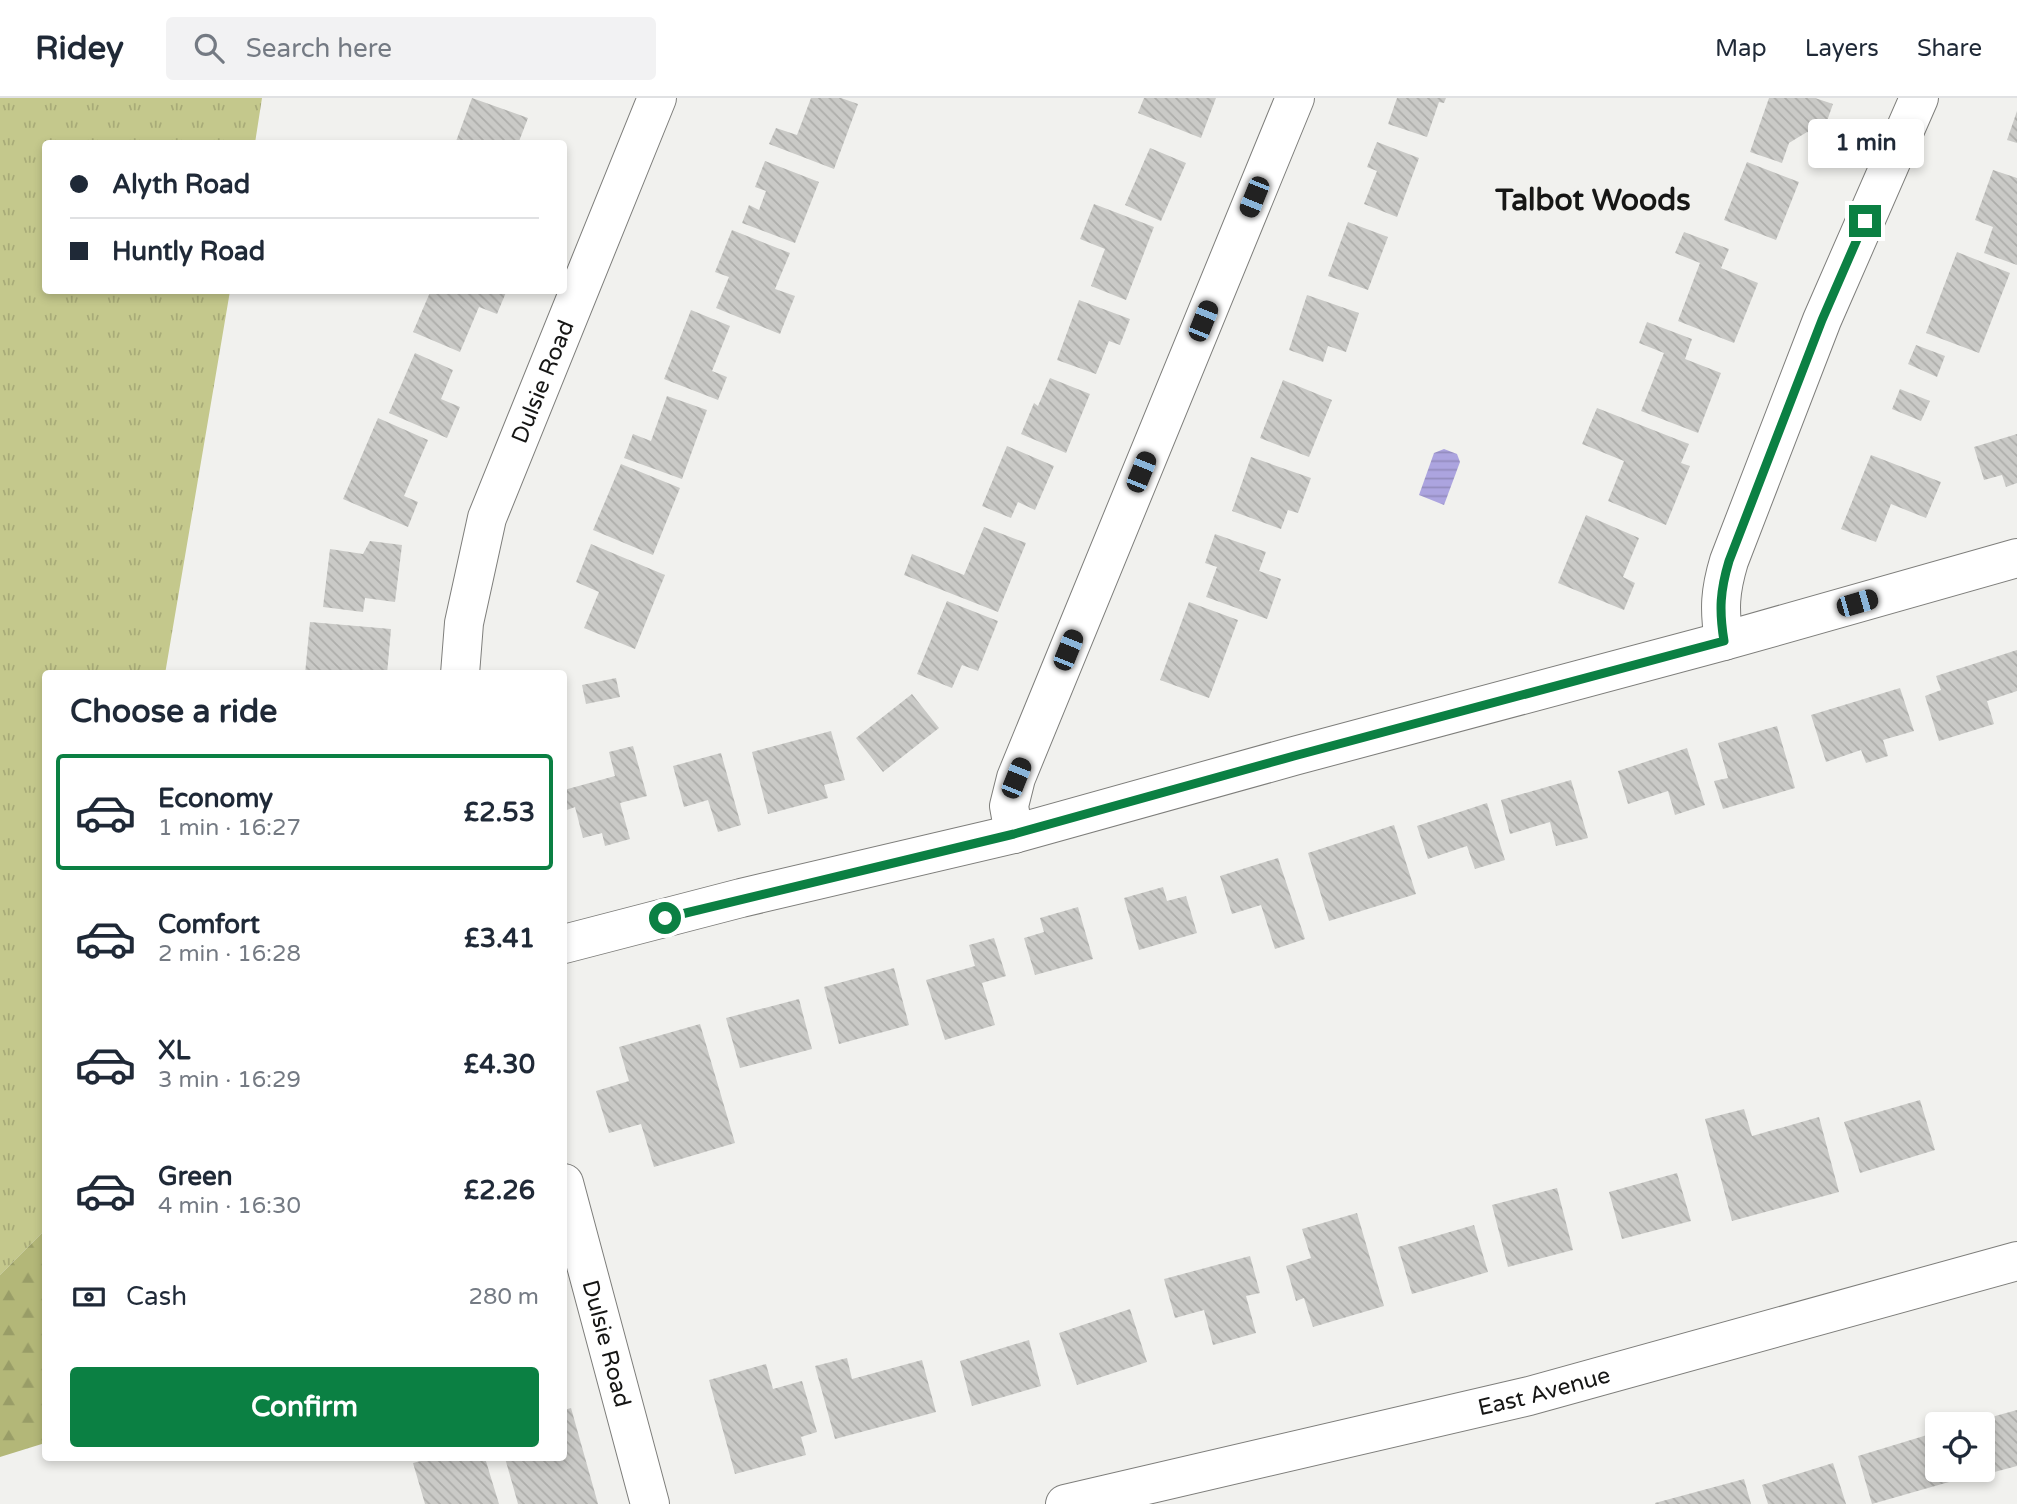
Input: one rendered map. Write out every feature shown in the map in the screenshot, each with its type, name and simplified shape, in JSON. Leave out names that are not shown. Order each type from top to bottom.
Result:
[{"type":"street","points":[[1014,834],[1009,806],[1016,778],[1295,98]]},
{"type":"street","points":[[1724,641],[1720,591],[1729,561],[1822,320],[1919,98]]},
{"type":"street","name":"Dulsie Road","points":[[460,670],[464,623],[487,518],[646,104]]},
{"type":"street","points":[[567,943],[741,898],[1014,834],[1724,641],[2017,558]]},
{"type":"street","name":"Dulsie Road","points":[[567,1195],[650,1504]]},
{"type":"street","name":"East Avenue","points":[[1065,1504],[1529,1395],[2017,1261]]},
{"type":"green space","points":[[0,98],[262,98],[255,140],[42,140],[42,294],[229,294],[166,670],[42,670],[42,1233],[0,1275]]},
{"type":"green space","points":[[42,1233],[42,1444],[0,1457],[0,1275]]},
{"type":"shaded area","points":[[1444,449],[1457,454],[1460,462],[1444,505],[1419,495],[1434,453]]},
{"type":"building","points":[[472,98],[528,118],[520,140],[456,140]]},
{"type":"building","points":[[811,98],[841,98],[858,104],[834,169],[769,144],[776,128],[797,135]]},
{"type":"building","points":[[1144,98],[1216,98],[1201,138],[1138,113]]},
{"type":"building","points":[[1397,98],[1446,98],[1444,103],[1439,102],[1427,137],[1388,124]]},
{"type":"building","points":[[1769,98],[1815,98],[1833,104],[1821,138],[1807,132],[1789,143],[1782,163],[1750,152]]},
{"type":"building","points":[[2017,111],[2017,143],[2007,140]]},
{"type":"building","points":[[1377,142],[1419,158],[1397,217],[1364,204],[1377,171],[1367,167]]},
{"type":"building","points":[[1150,148],[1186,163],[1161,221],[1125,205]]},
{"type":"building","points":[[765,161],[819,182],[795,243],[742,223],[749,205],[759,210],[766,191],[755,187]]},
{"type":"building","points":[[1747,162],[1799,182],[1776,240],[1724,220]]},
{"type":"building","points":[[1993,170],[2017,178],[2017,265],[1984,253],[1993,227],[1975,220]]},
{"type":"building","points":[[1094,204],[1154,227],[1126,300],[1091,286],[1105,249],[1080,239]]},
{"type":"building","points":[[1348,222],[1388,237],[1368,290],[1328,276]]},
{"type":"building","points":[[732,230],[790,253],[775,289],[795,296],[780,334],[716,308],[729,277],[715,272]]},
{"type":"building","points":[[1684,232],[1729,249],[1721,268],[1758,283],[1734,343],[1678,321],[1700,263],[1675,253]]},
{"type":"building","points":[[1957,252],[2010,273],[1979,353],[1926,333]]},
{"type":"building","points":[[429,294],[505,294],[497,314],[479,307],[460,352],[413,332]]},
{"type":"building","points":[[1307,295],[1359,313],[1346,352],[1328,346],[1323,362],[1289,350]]},
{"type":"building","points":[[1079,300],[1130,319],[1120,345],[1109,341],[1096,374],[1057,360]]},
{"type":"building","points":[[691,310],[730,326],[712,371],[727,377],[718,400],[664,379]]},
{"type":"building","points":[[1647,322],[1692,339],[1685,359],[1721,373],[1698,433],[1641,411],[1664,353],[1639,343]]},
{"type":"building","points":[[1916,345],[1945,356],[1937,377],[1908,364]]},
{"type":"building","points":[[415,353],[453,370],[441,399],[460,407],[447,438],[389,413]]},
{"type":"building","points":[[1050,378],[1090,394],[1066,453],[1021,434],[1034,403],[1038,406]]},
{"type":"building","points":[[1283,380],[1332,400],[1309,457],[1260,438]]},
{"type":"building","points":[[1900,389],[1930,401],[1921,421],[1892,409]]},
{"type":"building","points":[[667,396],[707,410],[682,479],[624,458],[633,434],[651,441]]},
{"type":"building","points":[[1597,408],[1689,444],[1681,463],[1690,466],[1666,525],[1608,501],[1624,461],[1582,444]]},
{"type":"building","points":[[378,418],[428,440],[404,496],[418,502],[408,527],[343,499]]},
{"type":"building","points":[[2017,434],[2017,483],[2006,487],[2002,475],[1984,480],[1974,447]]},
{"type":"building","points":[[1007,446],[1054,466],[1035,510],[1018,502],[1011,518],[982,506]]},
{"type":"building","points":[[1871,455],[1941,482],[1926,518],[1891,504],[1876,542],[1841,529]]},
{"type":"building","points":[[1251,457],[1311,478],[1298,513],[1288,510],[1281,529],[1232,511]]},
{"type":"building","points":[[621,464],[680,488],[653,555],[593,530]]},
{"type":"building","points":[[1586,515],[1639,538],[1623,577],[1635,583],[1624,610],[1558,583]]},
{"type":"building","points":[[984,527],[1026,543],[998,612],[904,575],[912,554],[964,575]]},
{"type":"building","points":[[1215,534],[1266,552],[1259,571],[1281,579],[1267,619],[1206,597],[1217,567],[1205,563]]},
{"type":"building","points":[[370,541],[402,545],[395,602],[365,598],[363,612],[323,607],[330,549],[363,554]]},
{"type":"building","points":[[591,544],[665,575],[635,649],[584,628],[599,592],[576,582]]},
{"type":"building","points":[[947,601],[998,621],[978,671],[962,665],[952,688],[917,674]]},
{"type":"building","points":[[1189,602],[1238,620],[1209,698],[1160,680]]},
{"type":"building","points":[[310,622],[391,629],[387,670],[305,670]]},
{"type":"building","points":[[2017,650],[2017,691],[1987,701],[1994,724],[1939,741],[1925,696],[1941,690],[1936,676]]},
{"type":"building","points":[[616,678],[620,697],[586,704],[582,685]]},
{"type":"building","points":[[1900,688],[1914,731],[1883,740],[1888,756],[1866,763],[1861,750],[1826,762],[1811,715]]},
{"type":"building","points":[[912,694],[939,728],[883,772],[856,738]]},
{"type":"building","points":[[1777,726],[1795,788],[1723,809],[1714,781],[1728,778],[1718,743]]},
{"type":"building","points":[[831,731],[845,780],[824,785],[828,798],[768,814],[752,752]]},
{"type":"building","points":[[633,746],[647,796],[620,803],[630,839],[605,846],[602,833],[583,838],[575,807],[567,810],[567,789],[615,776],[609,752]]},
{"type":"building","points":[[1687,748],[1705,805],[1675,815],[1668,791],[1628,804],[1618,771]]},
{"type":"building","points":[[721,753],[741,825],[718,832],[708,800],[684,807],[673,766]]},
{"type":"building","points":[[1571,780],[1588,838],[1556,846],[1550,822],[1510,834],[1501,800]]},
{"type":"building","points":[[1487,803],[1505,860],[1475,869],[1467,846],[1428,859],[1417,826]]},
{"type":"building","points":[[1394,825],[1416,894],[1329,921],[1308,853]]},
{"type":"building","points":[[1278,858],[1305,939],[1275,949],[1261,905],[1232,914],[1220,876]]},
{"type":"building","points":[[1163,887],[1167,901],[1186,896],[1197,933],[1139,950],[1124,898]]},
{"type":"building","points":[[1078,907],[1093,959],[1035,975],[1024,938],[1044,932],[1040,918]]},
{"type":"building","points":[[994,938],[1006,976],[982,983],[995,1025],[945,1040],[926,980],[975,966],[969,945]]},
{"type":"building","points":[[894,968],[909,1025],[839,1044],[824,987]]},
{"type":"building","points":[[799,999],[812,1049],[740,1068],[726,1018]]},
{"type":"building","points":[[700,1024],[735,1143],[654,1167],[641,1124],[609,1133],[596,1091],[629,1081],[619,1047]]},
{"type":"building","points":[[1920,1100],[1935,1150],[1860,1173],[1844,1122]]},
{"type":"building","points":[[1744,1109],[1752,1136],[1819,1117],[1839,1192],[1732,1221],[1705,1119]]},
{"type":"building","points":[[1677,1173],[1691,1221],[1622,1239],[1609,1192]]},
{"type":"building","points":[[1557,1188],[1573,1250],[1508,1267],[1492,1205]]},
{"type":"building","points":[[1357,1213],[1384,1306],[1313,1327],[1304,1298],[1296,1301],[1286,1266],[1311,1258],[1302,1229]]},
{"type":"building","points":[[1474,1225],[1488,1272],[1412,1294],[1398,1247]]},
{"type":"building","points":[[1250,1256],[1260,1293],[1246,1296],[1256,1333],[1213,1345],[1204,1310],[1175,1318],[1164,1279]]},
{"type":"building","points":[[1130,1309],[1147,1362],[1077,1385],[1059,1333]]},
{"type":"building","points":[[1029,1340],[1041,1386],[972,1406],[960,1361]]},
{"type":"building","points":[[847,1358],[852,1379],[922,1360],[936,1412],[835,1439],[815,1366]]},
{"type":"building","points":[[766,1364],[773,1389],[802,1381],[817,1432],[801,1437],[806,1455],[735,1474],[709,1380]]},
{"type":"building","points":[[571,1408],[598,1504],[518,1504],[506,1461],[567,1461],[567,1409]]},
{"type":"building","points":[[2017,1410],[2017,1466],[1995,1472],[1995,1416]]},
{"type":"building","points":[[1925,1436],[1925,1482],[1949,1482],[1872,1504],[1858,1456]]},
{"type":"building","points":[[486,1461],[499,1504],[425,1504],[413,1463]]},
{"type":"building","points":[[1833,1463],[1846,1504],[1768,1504],[1762,1485]]},
{"type":"building","points":[[1744,1479],[1751,1504],[1655,1504],[1655,1503]]},
{"type":"district","name":"Talbot Woods","points":[[1593,200]]},
{"type":"route","points":[[665,918],[1014,834],[1724,641],[1720,591],[1729,561],[1822,320],[1865,221]]}]
